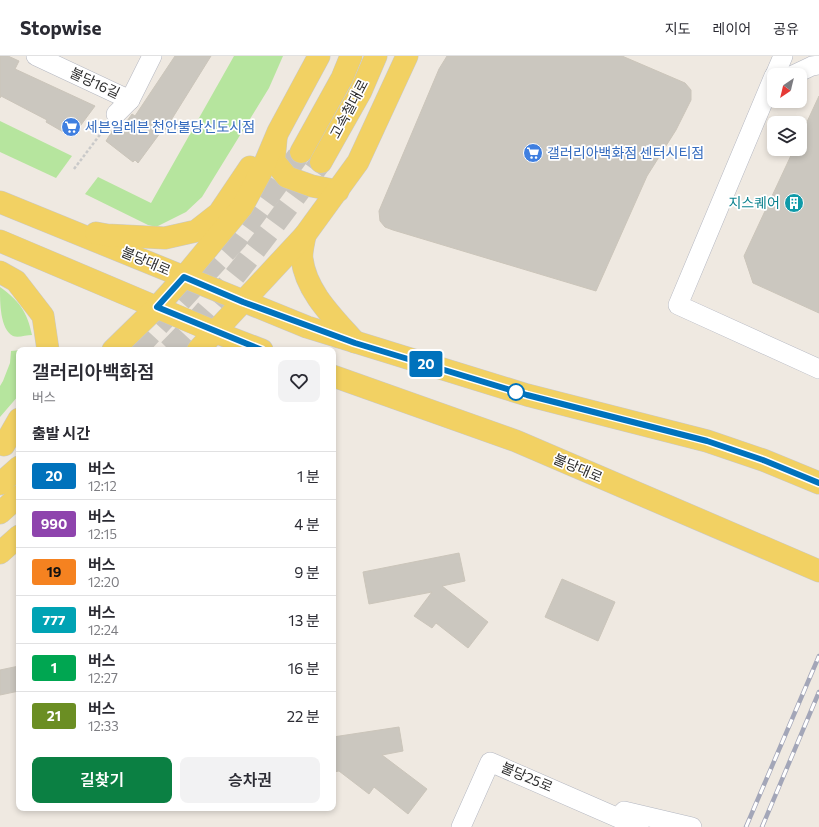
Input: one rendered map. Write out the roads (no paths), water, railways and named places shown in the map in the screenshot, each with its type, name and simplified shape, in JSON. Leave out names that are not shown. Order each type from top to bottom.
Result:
[{"type":"main road","points":[[116,347],[157,307],[184,277],[242,207],[262,170],[278,132],[319,56]]},
{"type":"main road","name":"고속철대로","points":[[300,152],[342,78],[351,56]]},
{"type":"main road","name":"고속철대로","points":[[320,162],[361,91],[376,56]]},
{"type":"main road","points":[[201,347],[305,235],[338,191],[358,162],[406,56]]},
{"type":"main road","points":[[278,132],[274,150],[274,161],[287,177],[312,186],[338,191]]},
{"type":"main road","points":[[44,221],[107,235],[165,238],[196,231],[219,213],[245,174],[278,132]]},
{"type":"main road","name":"불당대로","points":[[0,202],[243,302],[355,343],[527,395],[707,441],[763,460],[819,483]]},
{"type":"main road","points":[[305,235],[302,258],[310,284],[330,314],[355,343]]},
{"type":"main road","points":[[0,241],[215,332],[254,347]]},
{"type":"main road","points":[[0,272],[16,281],[43,316],[48,347]]},
{"type":"main road","name":"불당대로","points":[[336,377],[508,438],[819,571]]},
{"type":"main road","points":[[8,442],[16,425]]},
{"type":"main road","points":[[0,484],[16,470]]},
{"type":"main road","points":[[0,513],[16,499]]},
{"type":"main road","points":[[0,553],[16,539]]},
{"type":"street","name":"불당16길","points":[[36,56],[130,100],[152,56]]},
{"type":"street","points":[[778,68],[783,56]]},
{"type":"street","points":[[807,68],[812,66],[819,66]]},
{"type":"street","points":[[767,94],[678,305],[819,369]]},
{"type":"street","points":[[116,114],[130,100]]},
{"type":"street","name":"불당25로","points":[[461,827],[490,762],[585,802]]},
{"type":"street","points":[[585,802],[614,827]]},
{"type":"street","points":[[585,802],[639,827]]},
{"type":"street","points":[[585,802],[692,827]]},
{"type":"tunnel","points":[[139,347],[237,239],[301,152]]},
{"type":"tunnel","points":[[172,347],[210,306],[267,235],[321,162]]},
{"type":"railway","points":[[746,827],[819,656]]},
{"type":"railway","points":[[762,827],[819,692]]},
{"type":"place","name":"세븐일레븐 천안불당신도시점","points":[[71,127]]},
{"type":"place","name":"갤러리아백화점 센터시티점","points":[[533,153]]},
{"type":"place","name":"지스퀘어","points":[[794,203]]}]
